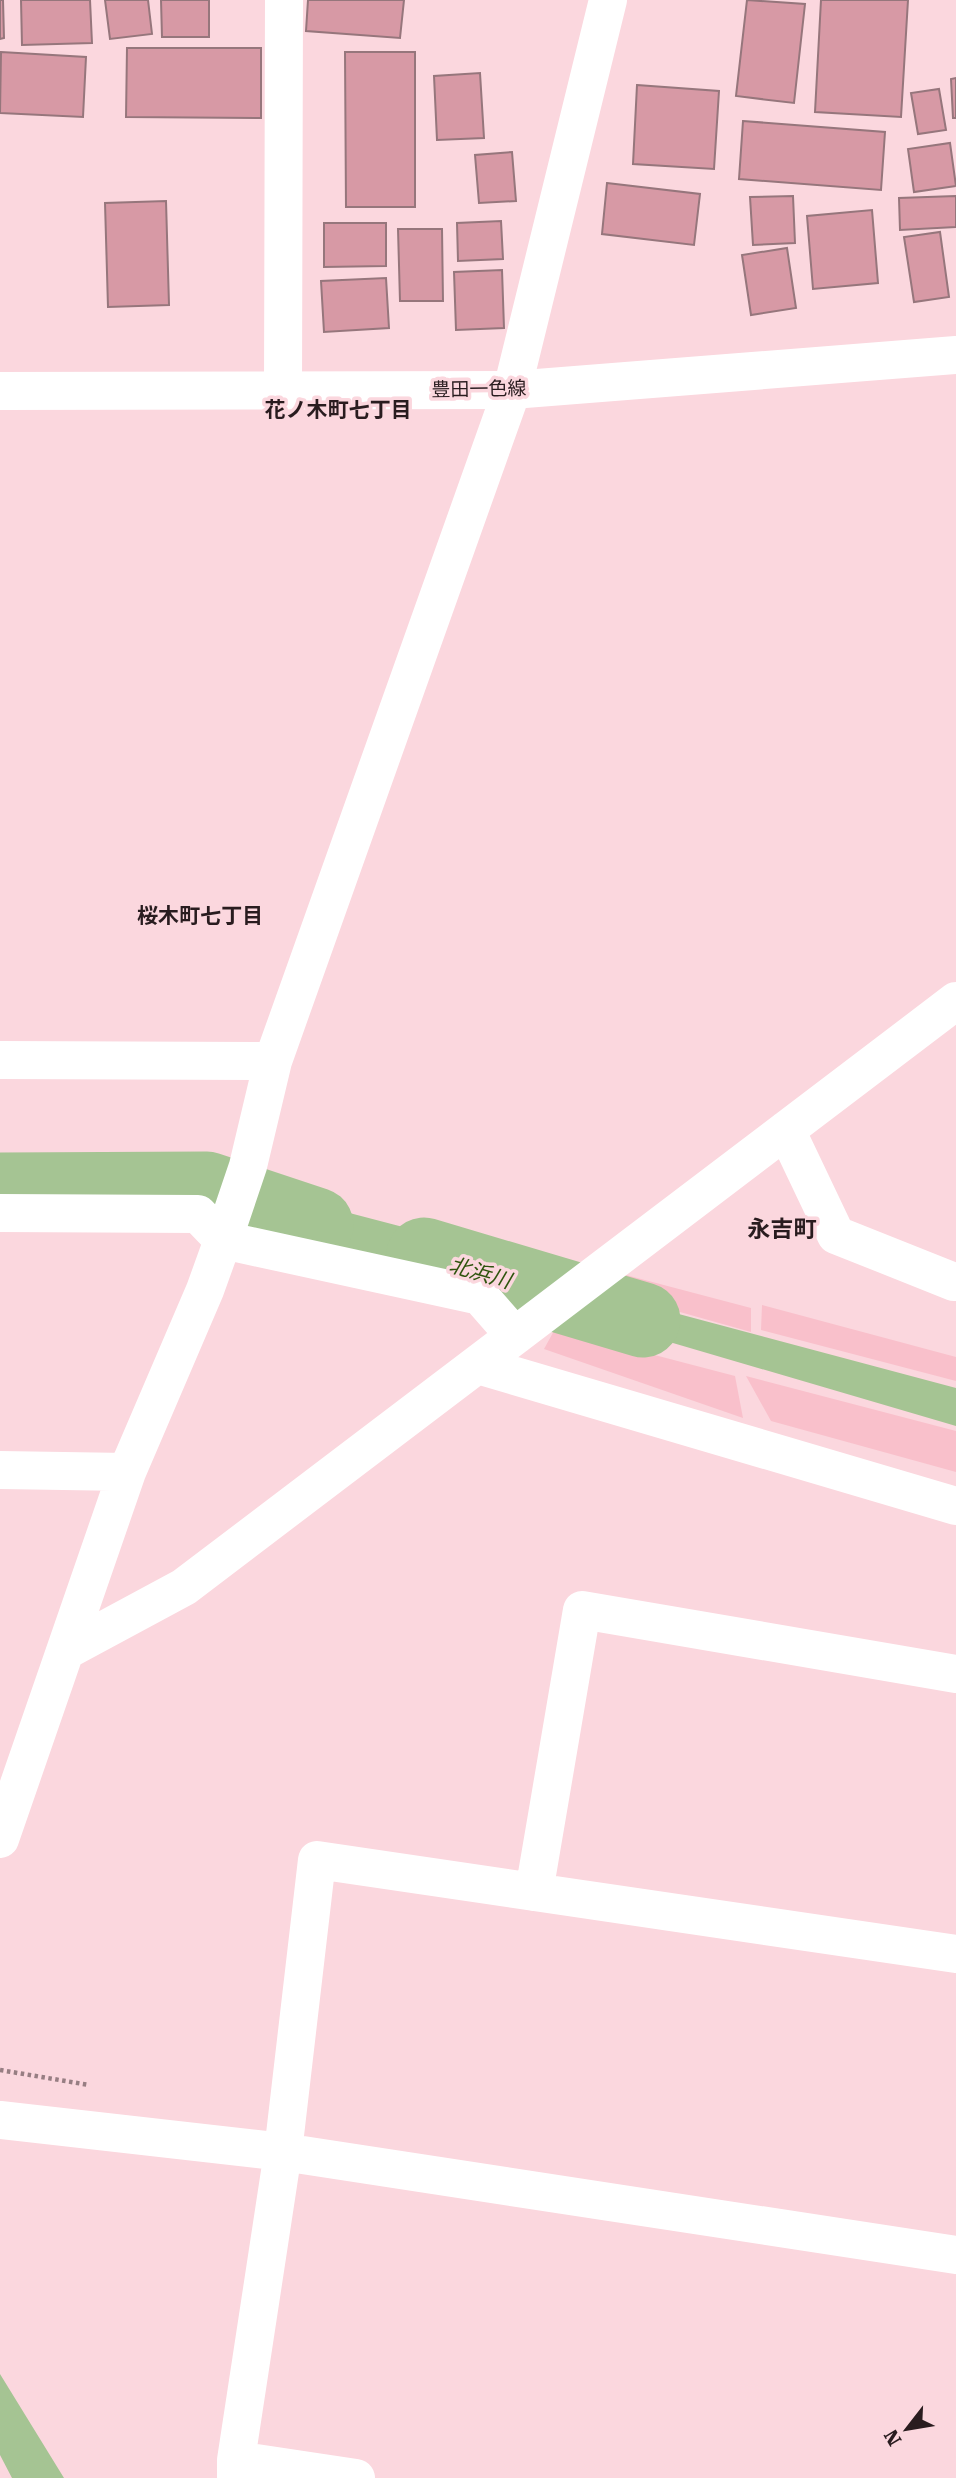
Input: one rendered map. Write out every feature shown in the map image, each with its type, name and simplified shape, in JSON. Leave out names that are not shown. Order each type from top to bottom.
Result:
[{"type":"street","points":[[283,391],[284,0]]},
{"type":"street","points":[[0,1839],[127,1472],[205,1290],[223,1240],[248,1166],[273,1061],[512,390],[608,0]]},
{"type":"street","name":"豊田一色線","points":[[0,391],[512,390],[956,355]]},
{"type":"street","points":[[67,1650],[184,1587],[956,1001]]},
{"type":"street","points":[[0,1060],[273,1061]]},
{"type":"street","points":[[786,1130],[836,1234],[954,1282]]},
{"type":"street","points":[[0,1213],[198,1214],[223,1240],[480,1296],[521,1331]]},
{"type":"street","points":[[478,1365],[956,1506]]},
{"type":"street","points":[[0,1470],[127,1472]]},
{"type":"street","points":[[534,1892],[582,1610],[956,1674]]},
{"type":"street","points":[[356,2478],[236,2469],[282,2152],[317,1860],[956,1954]]},
{"type":"street","points":[[0,2120],[282,2152],[956,2255]]},
{"type":"shaded area","points":[[622,1274],[751,1308],[751,1332],[616,1294]]},
{"type":"shaded area","points":[[762,1305],[956,1357],[956,1381],[761,1330]]},
{"type":"shaded area","points":[[555,1329],[735,1376],[743,1418],[544,1349]]},
{"type":"shaded area","points":[[746,1376],[956,1431],[956,1472],[771,1421]]},
{"type":"water","points":[[0,1168],[216,1169],[209,1212],[0,1209]]},
{"type":"water","name":"北浜川","points":[[254,1188],[548,1265],[507,1295],[484,1289],[249,1223]]},
{"type":"water","points":[[600,1293],[956,1388],[956,1426],[564,1311]]},
{"type":"water","points":[[0,2374],[64,2478],[12,2478],[0,2455]]},
{"type":"building","points":[[0,0],[3,0],[4,38],[0,39]]},
{"type":"building","points":[[21,0],[90,0],[92,43],[22,45]]},
{"type":"building","points":[[105,0],[148,0],[152,34],[110,39]]},
{"type":"building","points":[[161,0],[209,0],[209,37],[162,37]]},
{"type":"building","points":[[308,0],[404,0],[400,38],[306,31]]},
{"type":"building","points":[[747,0],[805,4],[794,103],[736,96]]},
{"type":"building","points":[[821,0],[908,0],[901,117],[815,112]]},
{"type":"building","points":[[127,48],[261,48],[261,118],[126,117]]},
{"type":"building","points":[[1,52],[86,57],[83,117],[0,113]]},
{"type":"building","points":[[345,52],[415,52],[415,207],[346,207]]},
{"type":"building","points":[[480,73],[484,138],[437,140],[434,76]]},
{"type":"building","points":[[956,78],[956,118],[953,118],[951,79]]},
{"type":"building","points":[[637,85],[719,91],[714,169],[633,164]]},
{"type":"building","points":[[939,89],[946,130],[918,134],[911,93]]},
{"type":"building","points":[[743,121],[885,132],[881,190],[739,179]]},
{"type":"building","points":[[950,143],[956,186],[914,192],[908,149]]},
{"type":"building","points":[[512,152],[516,201],[479,203],[475,155]]},
{"type":"building","points":[[607,183],[700,194],[694,245],[602,234]]},
{"type":"building","points":[[793,196],[795,243],[753,245],[750,197]]},
{"type":"building","points":[[956,196],[956,227],[900,230],[899,198]]},
{"type":"building","points":[[166,201],[169,305],[108,307],[105,203]]},
{"type":"building","points":[[872,210],[878,283],[813,289],[807,216]]},
{"type":"building","points":[[501,221],[503,259],[458,261],[457,223]]},
{"type":"building","points":[[324,223],[386,223],[386,266],[324,267]]},
{"type":"building","points":[[398,229],[442,229],[443,301],[400,301]]},
{"type":"building","points":[[940,232],[949,297],[914,302],[904,237]]},
{"type":"building","points":[[787,248],[796,308],[751,315],[742,255]]},
{"type":"building","points":[[502,270],[504,328],[456,330],[454,272]]},
{"type":"building","points":[[386,278],[389,328],[324,332],[321,281]]},
{"type":"waterway","name":"北浜川","points":[[0,1190],[207,1189],[316,1225]]},
{"type":"waterway","name":"北浜川","points":[[424,1255],[643,1320]]},
{"type":"district","name":"花ノ木町七丁目","points":[[338,410]]},
{"type":"district","name":"桜木町七丁目","points":[[200,916]]},
{"type":"district","name":"永吉町","points":[[782,1229]]}]
